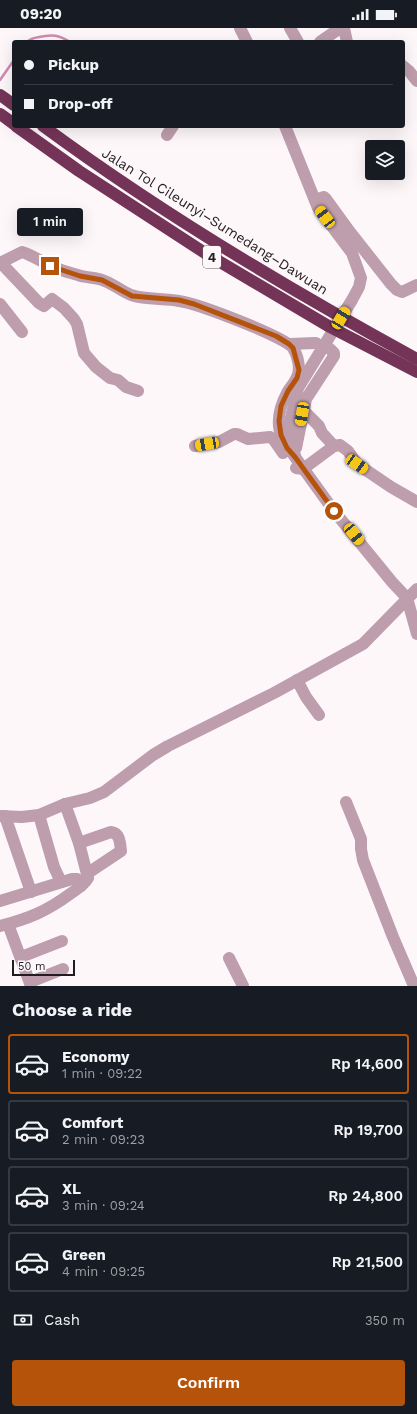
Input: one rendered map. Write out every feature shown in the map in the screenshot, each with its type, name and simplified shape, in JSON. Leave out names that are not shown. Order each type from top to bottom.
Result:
[{"type":"highway","points":[[0,95],[12,104]]},
{"type":"highway","name":"4","points":[[0,114],[12,123]]},
{"type":"highway","name":"4","points":[[19,128],[79,171],[205,253],[330,327],[417,372]]},
{"type":"highway","name":"Jalan Tol Cileunyi–Sumedang–Dawuan","points":[[46,128],[87,158],[213,241],[336,315],[417,359]]},
{"type":"street","points":[[240,28],[246,40]]},
{"type":"street","points":[[290,28],[297,40]]},
{"type":"street","points":[[323,40],[340,28]]},
{"type":"street","points":[[344,28],[347,40]]},
{"type":"street","points":[[405,68],[417,81]]},
{"type":"street","points":[[286,128],[318,208],[397,290],[402,292],[417,285]]},
{"type":"street","points":[[295,457],[289,426],[298,388],[318,358],[359,287],[361,278],[345,235]]},
{"type":"street","points":[[138,390],[126,387],[118,380],[110,378],[96,367],[84,353],[77,324],[64,308],[52,299],[44,306],[39,303],[0,263],[22,252],[50,266],[80,276],[102,280],[132,296],[179,300],[194,304],[276,336],[289,344],[293,348],[299,370],[297,378],[284,398],[280,413],[279,421],[283,442],[334,511],[392,582],[407,598],[417,634]]},
{"type":"street","points":[[0,304],[22,332]]},
{"type":"street","points":[[289,344],[316,343]]},
{"type":"street","points":[[295,457],[306,399],[334,356],[334,353],[330,349]]},
{"type":"street","points":[[303,410],[319,426],[322,433],[334,446]]},
{"type":"street","points":[[195,446],[219,442],[234,434],[248,439],[270,437],[274,440],[295,468],[303,469],[334,446],[340,445],[348,451],[357,464],[417,502]]},
{"type":"street","points":[[31,892],[3,816],[22,817],[39,815],[65,804],[90,798],[104,792],[153,755],[168,746],[274,693],[362,644],[417,589]]},
{"type":"street","points":[[297,680],[306,697],[319,715]]},
{"type":"street","points":[[346,802],[361,839],[363,860],[414,986]]},
{"type":"street","points":[[63,969],[30,984],[21,957],[4,925],[43,912],[81,886],[88,878],[88,873],[79,844],[65,804]]},
{"type":"street","points":[[39,815],[54,866],[61,882]]},
{"type":"street","points":[[79,844],[111,832],[117,834],[118,836],[120,851],[118,854],[88,873]]},
{"type":"street","points":[[1,898],[31,892],[61,882],[76,879],[81,886]]},
{"type":"street","points":[[21,957],[62,941]]},
{"type":"street","points":[[229,958],[243,986]]},
{"type":"waterway","points":[[30,40],[52,35],[66,40]]},
{"type":"waterway","points":[[0,80],[12,63]]},
{"type":"route","points":[[50,266],[80,276],[102,280],[132,296],[163,300],[179,300],[194,304],[276,336],[289,344],[293,348],[299,370],[297,378],[284,398],[281,406],[279,429],[283,442],[287,448],[334,511]]}]
